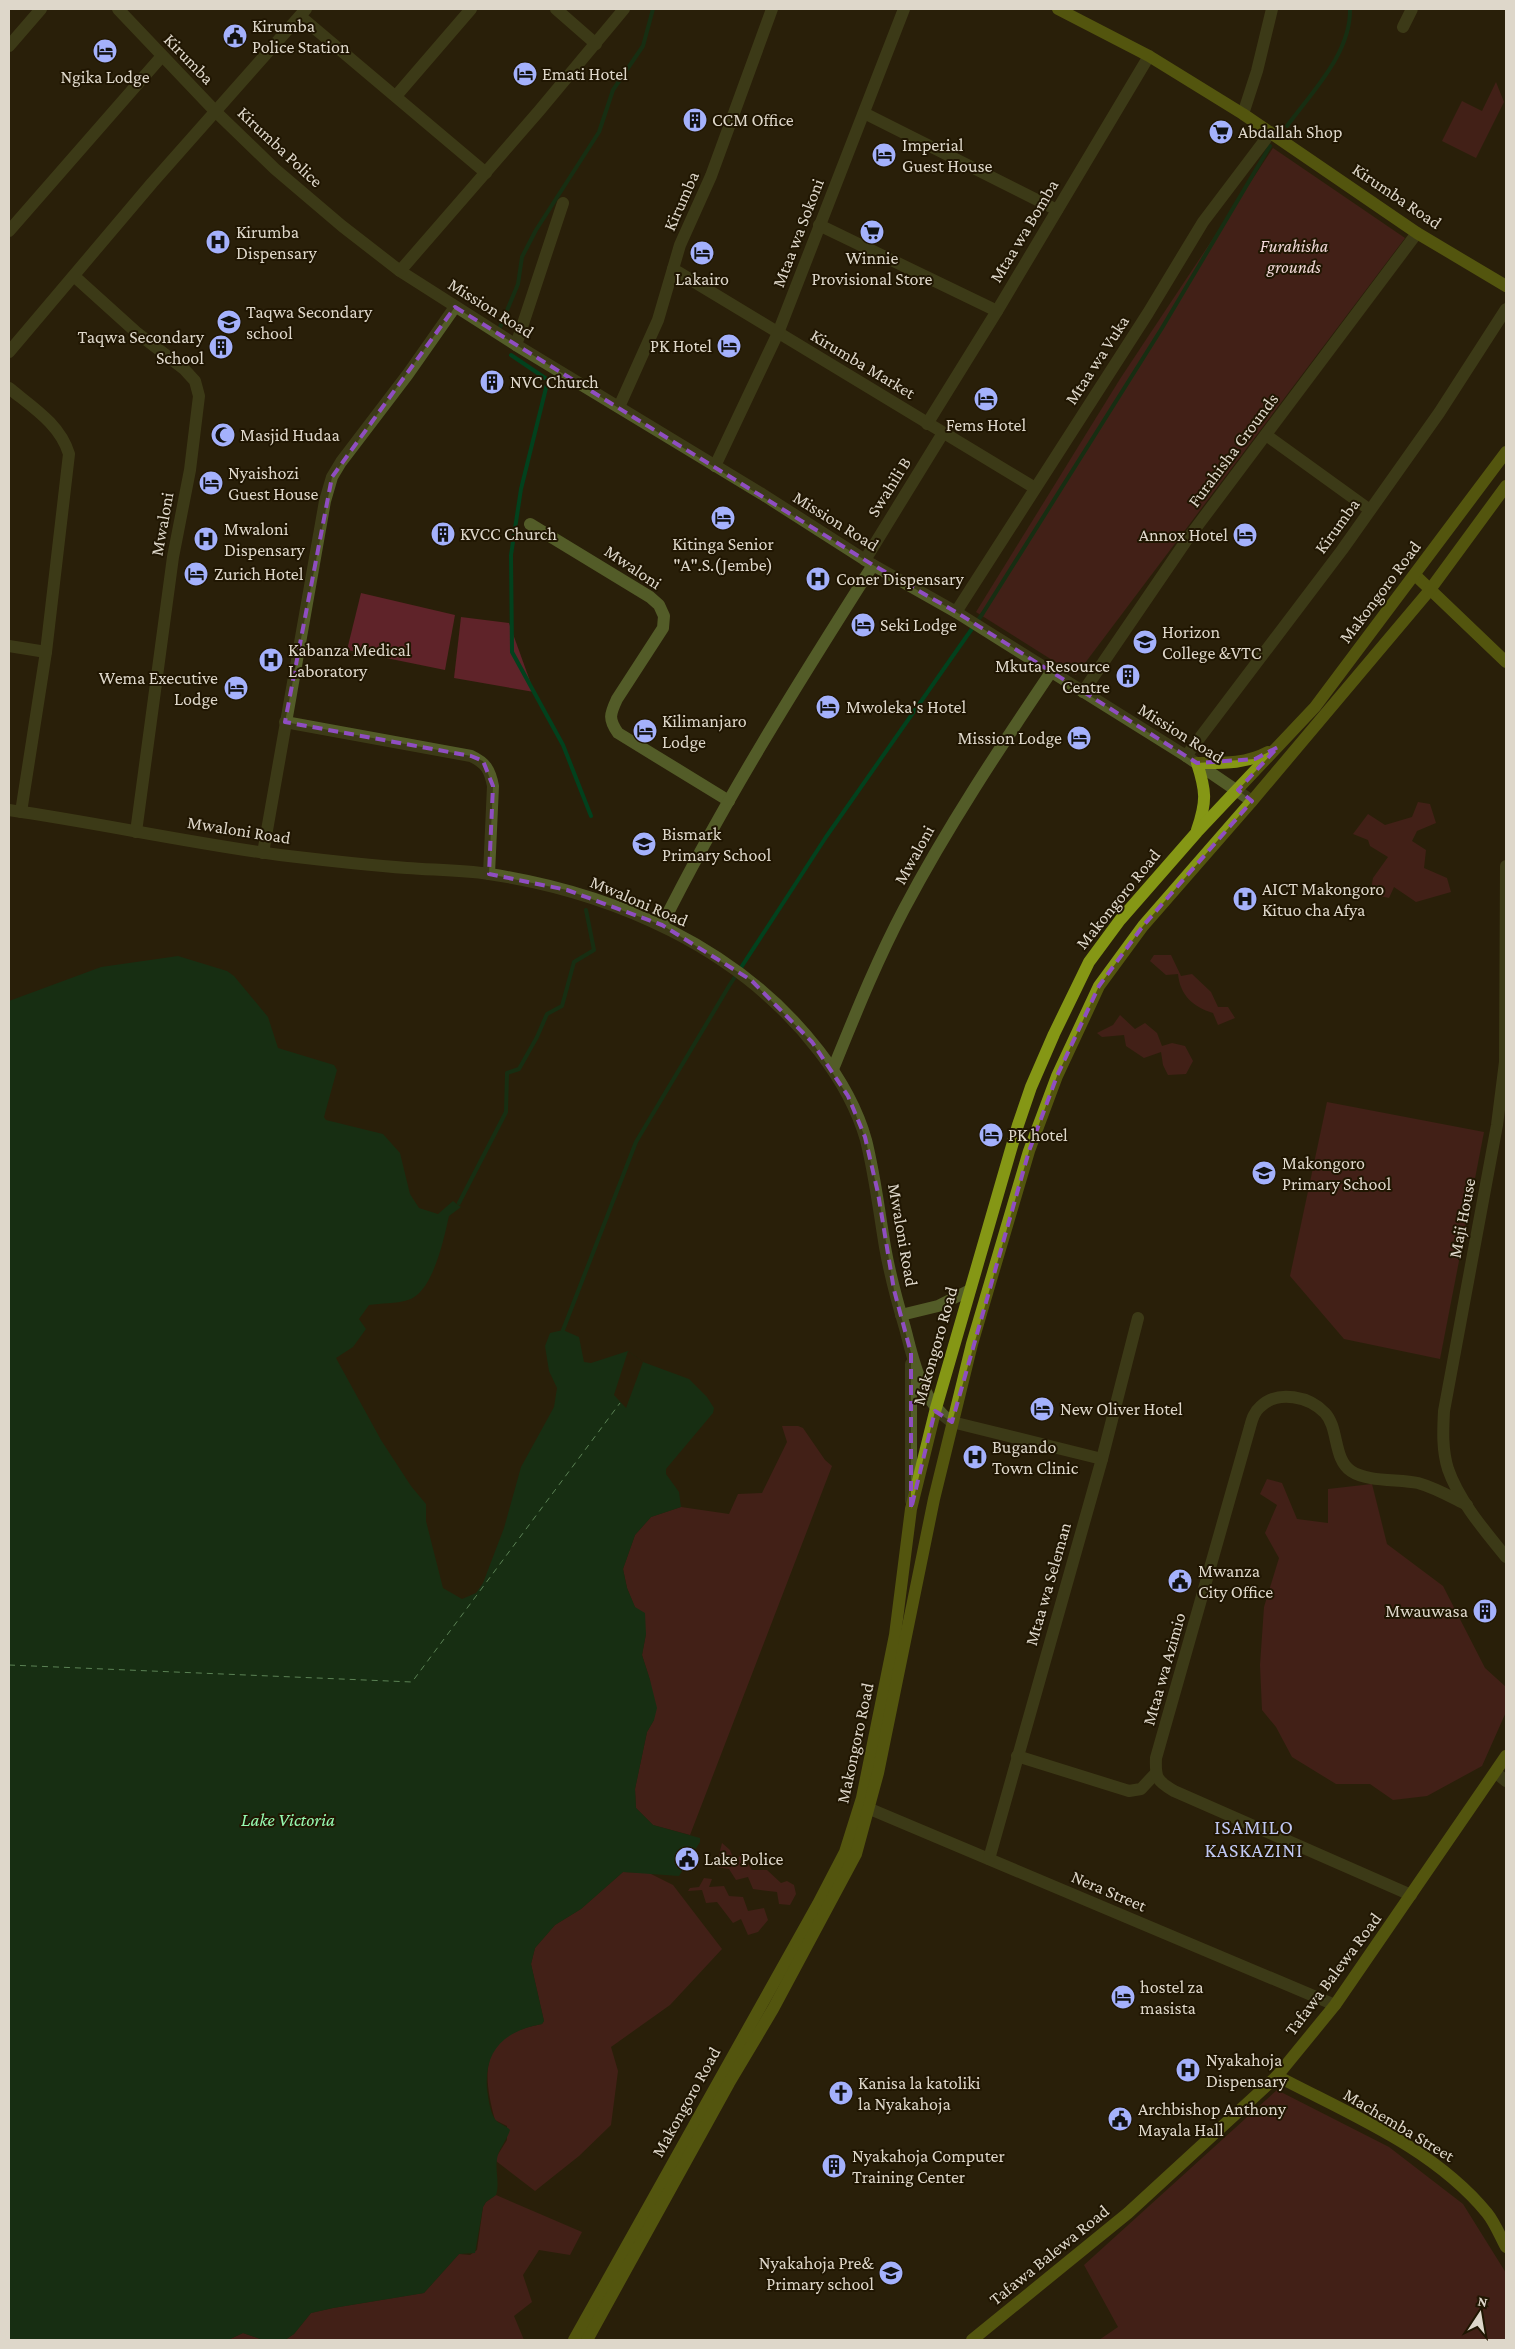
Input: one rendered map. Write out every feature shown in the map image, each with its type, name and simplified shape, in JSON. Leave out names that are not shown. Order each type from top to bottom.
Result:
[{"type":"main road","name":"Kirumba Road","points":[[1058,9],[1149,56],[1243,114],[1418,233],[1506,286]]},
{"type":"main road","name":"Makongoro Road","points":[[574,2340],[818,1904],[845,1852],[862,1798],[890,1663],[911,1509],[968,1291],[1030,1088],[1089,962],[1120,920],[1197,832],[1315,707],[1506,452]]},
{"type":"main road","name":"Makongoro Road","points":[[587,2340],[840,1887],[856,1854],[870,1809],[952,1422],[1006,1225],[1029,1151],[1058,1076],[1099,986],[1143,926],[1252,801],[1429,591],[1506,486]]},
{"type":"main road","points":[[1415,575],[1429,591],[1506,662]]},
{"type":"main road","points":[[1191,760],[1231,763],[1255,759],[1278,747]]},
{"type":"main road","points":[[1191,760],[1205,789],[1203,812],[1197,832]]},
{"type":"main road","name":"Tafawa Balewa Road","points":[[972,2340],[1128,2213],[1277,2076],[1335,2005],[1411,1895],[1501,1777],[1506,1756]]},
{"type":"main road","name":"Machemba Street","points":[[1277,2076],[1405,2144],[1450,2176],[1488,2214],[1506,2246]]},
{"type":"street","points":[[9,46],[41,9]]},
{"type":"street","name":"Kirumba","points":[[118,9],[215,111]]},
{"type":"street","points":[[396,96],[471,9]]},
{"type":"street","points":[[556,9],[596,44]]},
{"type":"street","points":[[400,271],[486,173],[624,9]]},
{"type":"street","name":"Kirumba","points":[[619,407],[658,320],[680,245],[711,176],[772,9]]},
{"type":"street","name":"Mtaa wa Sokoni","points":[[715,466],[778,333],[904,9]]},
{"type":"street","points":[[1243,114],[1257,71],[1272,9]]},
{"type":"street","points":[[1403,26],[1412,9]]},
{"type":"street","name":"Kirumba Police","points":[[400,271],[316,206],[215,111],[243,82],[303,12],[396,96],[486,173]]},
{"type":"street","points":[[9,231],[162,56]]},
{"type":"street","name":"Mtaa wa Bomba","points":[[927,424],[997,312],[1149,56]]},
{"type":"street","points":[[9,352],[215,111]]},
{"type":"street","points":[[864,113],[1057,210]]},
{"type":"street","name":"Mtaa wa Vuka","points":[[962,615],[1035,488],[1148,313],[1203,222],[1271,132]]},
{"type":"street","points":[[516,345],[563,203]]},
{"type":"street","points":[[820,225],[997,312]]},
{"type":"street","name":"Furahisha Grounds","points":[[1083,692],[1186,541],[1418,233]]},
{"type":"street","name":"Kirumba Market","points":[[673,269],[1035,488]]},
{"type":"street","name":"Mission Road","points":[[400,271],[516,345],[715,466],[869,563],[962,615],[1238,790],[1252,801]]},
{"type":"street","name":"Mwaloni","points":[[74,276],[136,332],[184,369],[195,381],[199,396],[190,470],[170,576],[136,832]]},
{"type":"street","points":[[263,852],[325,501],[332,477],[341,462],[408,374],[455,307]]},
{"type":"street","name":"Kirumba","points":[[1191,760],[1439,413],[1506,309]]},
{"type":"street","points":[[9,388],[44,416],[65,442],[69,454],[46,652],[15,811]]},
{"type":"street","name":"Swahili B","points":[[869,563],[942,432]]},
{"type":"street","points":[[1266,435],[1370,510]]},
{"type":"street","name":"Mwaloni","points":[[530,524],[606,569],[650,597],[658,605],[664,616],[663,628],[616,699],[611,711],[611,722],[618,733],[729,801]]},
{"type":"street","points":[[662,926],[696,858],[869,563]]},
{"type":"street","points":[[9,646],[46,652]]},
{"type":"street","name":"Mwaloni","points":[[832,1068],[866,988],[913,893],[950,826],[1051,672]]},
{"type":"street","points":[[285,722],[471,756],[483,762],[491,772],[493,786],[489,874]]},
{"type":"street","name":"Mwaloni Road","points":[[15,811],[263,852],[343,863],[489,874],[567,890],[617,907],[662,926],[729,964],[751,980],[796,1022],[832,1068],[848,1096],[865,1137],[878,1193],[887,1255],[911,1352],[923,1386],[936,1408],[952,1422]]},
{"type":"street","name":"Maji House","points":[[1506,866],[1505,1062],[1498,1116],[1444,1411],[1442,1438],[1448,1469],[1467,1506],[1506,1557]]},
{"type":"street","points":[[901,1315],[938,1306],[968,1291]]},
{"type":"street","name":"Mtaa wa Seleman","points":[[990,1859],[1017,1756],[1102,1459],[1138,1318]]},
{"type":"street","points":[[911,1352],[911,1509]]},
{"type":"street","name":"Mtaa wa Azimio","points":[[1155,1774],[1156,1758],[1254,1413],[1261,1405],[1284,1396],[1315,1403],[1327,1415],[1342,1458],[1350,1471],[1364,1476],[1419,1484],[1444,1492],[1467,1506]]},
{"type":"street","points":[[952,1422],[1102,1459]]},
{"type":"street","points":[[1017,1756],[1129,1791],[1141,1789],[1155,1774],[1162,1784],[1174,1792],[1411,1895]]},
{"type":"street","name":"Nera Street","points":[[870,1809],[1335,2005]]},
{"type":"highlighted area","points":[[455,307],[873,565],[956,612],[1197,763],[1255,759],[1278,747],[1238,790],[1252,801],[1143,926],[1099,986],[1057,1076],[1029,1151],[952,1422],[935,1411],[911,1509],[911,1353],[894,1290],[878,1193],[865,1137],[848,1096],[812,1042],[751,980],[662,925],[567,890],[489,874],[493,786],[483,761],[471,756],[285,722],[332,477]]},
{"type":"green space","points":[[1496,82],[1504,102],[1476,158],[1442,141],[1462,101],[1482,111]]},
{"type":"green space","name":"Furahisha grounds","points":[[1273,148],[1405,238],[1076,675],[976,612],[1120,379]]},
{"type":"green space","points":[[361,593],[455,615],[445,670],[347,650]]},
{"type":"green space","points":[[461,617],[509,623],[534,692],[454,678]]},
{"type":"green space","points":[[1418,802],[1430,804],[1436,823],[1417,831],[1412,841],[1426,850],[1424,868],[1447,878],[1451,892],[1416,902],[1394,887],[1389,898],[1370,894],[1373,878],[1388,857],[1370,846],[1368,840],[1353,834],[1368,814],[1385,825],[1412,817]]},
{"type":"green space","points":[[1154,955],[1171,955],[1181,976],[1192,974],[1211,992],[1218,1007],[1228,1007],[1235,1018],[1218,1025],[1213,1013],[1194,1004],[1185,994],[1178,974],[1166,975],[1150,961]]},
{"type":"green space","points":[[1120,1015],[1135,1029],[1145,1023],[1157,1033],[1162,1046],[1172,1043],[1185,1046],[1193,1061],[1186,1074],[1168,1075],[1163,1065],[1161,1052],[1144,1058],[1126,1046],[1124,1035],[1102,1037],[1097,1033],[1113,1025]]},
{"type":"green space","points":[[1327,1102],[1484,1132],[1440,1359],[1344,1339],[1290,1276]]},
{"type":"green space","points":[[782,1426],[798,1426],[803,1428],[825,1460],[832,1466],[690,1835],[653,1825],[636,1808],[635,1789],[647,1732],[654,1720],[650,1680],[642,1655],[646,1634],[627,1588],[623,1569],[635,1535],[651,1517],[681,1507],[729,1514],[738,1494],[762,1493],[787,1442]]},
{"type":"green space","points":[[1267,1479],[1282,1483],[1297,1519],[1328,1523],[1328,1489],[1372,1484],[1387,1544],[1443,1586],[1485,1668],[1506,1687],[1506,1712],[1482,1766],[1427,1796],[1393,1800],[1370,1784],[1336,1784],[1292,1757],[1276,1727],[1262,1710],[1260,1665],[1264,1607],[1279,1558],[1265,1533],[1277,1505],[1260,1494]]},
{"type":"green space","points":[[722,1843],[730,1850],[734,1860],[742,1855],[752,1870],[767,1870],[781,1883],[787,1881],[794,1885],[796,1894],[790,1905],[779,1904],[777,1892],[753,1889],[748,1877],[736,1880],[729,1869],[716,1867]]},
{"type":"green space","points":[[623,1872],[649,1873],[673,1885],[722,1949],[670,2005],[611,2047],[618,2071],[611,2125],[579,2156],[535,2191],[496,2161],[507,2140],[507,2126],[495,2120],[488,2085],[488,2070],[491,2057],[497,2046],[507,2036],[522,2029],[542,2024],[544,2021],[531,1964],[535,1948],[555,1925],[581,1909]]},
{"type":"green space","points":[[704,1878],[712,1879],[709,1887],[724,1886],[729,1896],[743,1897],[748,1911],[764,1908],[768,1920],[758,1932],[748,1935],[741,1919],[733,1923],[717,1902],[706,1903],[702,1890],[688,1891],[690,1888],[699,1887]]},
{"type":"green space","points":[[1277,2090],[1389,2147],[1463,2204],[1506,2273],[1506,2340],[1099,2340],[1118,2327],[1084,2265]]},
{"type":"green space","points":[[496,2195],[582,2232],[570,2255],[539,2250],[523,2275],[532,2302],[514,2316],[524,2340],[285,2340],[294,2334],[311,2313],[424,2293],[459,2254],[470,2255],[477,2250],[483,2207],[486,2202]]},
{"type":"green space","points":[[243,2333],[263,2340],[228,2340]]},
{"type":"water","name":"Lake Victoria","points":[[178,956],[227,971],[234,976],[268,1017],[278,1048],[334,1065],[337,1070],[324,1117],[326,1120],[383,1134],[400,1153],[410,1194],[419,1208],[438,1214],[453,1201],[461,1207],[449,1216],[436,1264],[424,1287],[417,1295],[408,1300],[369,1305],[359,1319],[366,1329],[353,1347],[336,1358],[381,1440],[411,1486],[426,1504],[426,1521],[443,1588],[462,1599],[476,1593],[483,1583],[504,1528],[521,1467],[554,1407],[557,1388],[549,1371],[545,1346],[550,1333],[563,1330],[579,1337],[584,1362],[591,1363],[628,1351],[643,1362],[689,1379],[707,1397],[714,1408],[713,1413],[666,1469],[666,1474],[679,1492],[681,1507],[651,1517],[635,1535],[623,1569],[627,1588],[635,1607],[645,1613],[646,1634],[642,1655],[657,1708],[654,1720],[647,1732],[635,1789],[636,1808],[653,1825],[700,1838],[700,1842],[679,1876],[623,1872],[581,1909],[555,1925],[535,1948],[531,1964],[544,2021],[542,2024],[517,2031],[499,2044],[489,2063],[487,2075],[488,2096],[493,2116],[496,2121],[510,2130],[498,2156],[498,2186],[496,2195],[486,2202],[483,2207],[475,2253],[459,2254],[424,2293],[311,2313],[294,2334],[285,2340],[263,2340],[243,2333],[228,2340],[9,2340],[9,1001],[101,967]]},
{"type":"pier","points":[[628,1351],[643,1362],[626,1408],[614,1395]]},
{"type":"pier","points":[[679,1851],[693,1859],[688,1865],[675,1858]]},
{"type":"waterway","points":[[498,332],[518,284],[522,257],[536,230],[599,132],[613,90],[643,46],[653,9]]},
{"type":"waterway","points":[[1287,126],[1318,86],[1337,56],[1349,25],[1350,9]]},
{"type":"waterway","points":[[563,1330],[636,1142],[729,986],[826,837],[983,613],[1162,328],[1270,146]]},
{"type":"waterway","points":[[511,355],[548,380],[521,489],[511,555],[512,652],[563,745],[591,816]]},
{"type":"waterway","points":[[459,1203],[506,1112],[507,1073],[519,1069],[537,1037],[547,1014],[562,1006],[574,962],[594,950],[586,910]]},
{"type":"ferry route","points":[[9,1665],[412,1682],[620,1403]]},
{"type":"place","name":"Kirumba Police Station","points":[[235,36]]},
{"type":"place","name":"Ngika Lodge","points":[[105,51]]},
{"type":"place","name":"Emati Hotel","points":[[525,74]]},
{"type":"place","name":"CCM Office","points":[[695,120]]},
{"type":"place","name":"Abdallah Shop","points":[[1221,132]]},
{"type":"place","name":"Imperial Guest House","points":[[884,155]]},
{"type":"place","name":"Winnie Provisional Store","points":[[872,232]]},
{"type":"place","name":"Kirumba Dispensary","points":[[218,242]]},
{"type":"place","name":"Lakairo","points":[[702,253]]},
{"type":"place","name":"Taqwa Secondary school","points":[[229,322]]},
{"type":"place","name":"PK Hotel","points":[[729,346]]},
{"type":"place","name":"Taqwa Secondary School","points":[[221,347]]},
{"type":"place","name":"NVC Church","points":[[492,382]]},
{"type":"place","name":"Fems Hotel","points":[[986,399]]},
{"type":"place","name":"Masjid Hudaa","points":[[223,435]]},
{"type":"place","name":"Nyaishozi Guest House","points":[[211,483]]},
{"type":"place","name":"Kitinga Senior \"A\".S.(Jembe)","points":[[723,518]]},
{"type":"place","name":"KVCC Church","points":[[443,534]]},
{"type":"place","name":"Annox Hotel","points":[[1245,535]]},
{"type":"place","name":"Mwaloni Dispensary","points":[[206,539]]},
{"type":"place","name":"Zurich Hotel","points":[[196,574]]},
{"type":"place","name":"Coner Dispensary","points":[[818,579]]},
{"type":"place","name":"Seki Lodge","points":[[863,625]]},
{"type":"place","name":"Horizon College &VTC","points":[[1145,642]]},
{"type":"place","name":"Kabanza Medical Laboratory","points":[[271,660]]},
{"type":"place","name":"Mkuta Resource Centre","points":[[1128,676]]},
{"type":"place","name":"Wema Executive Lodge","points":[[236,688]]},
{"type":"place","name":"Mwoleka's Hotel","points":[[828,707]]},
{"type":"place","name":"Kilimanjaro Lodge","points":[[645,731]]},
{"type":"place","name":"Mission Lodge","points":[[1079,738]]},
{"type":"place","name":"Bismark Primary School","points":[[644,844]]},
{"type":"place","name":"AICT Makongoro Kituo cha Afya","points":[[1245,899]]},
{"type":"place","name":"PK hotel","points":[[991,1135]]},
{"type":"place","name":"Makongoro Primary School","points":[[1264,1173]]},
{"type":"place","name":"New Oliver Hotel","points":[[1042,1409]]},
{"type":"place","name":"Bugando Town Clinic","points":[[975,1457]]},
{"type":"place","name":"Mwanza City Office","points":[[1180,1581]]},
{"type":"place","name":"Mwauwasa","points":[[1485,1611]]},
{"type":"place","name":"Lake Police","points":[[687,1859]]},
{"type":"place","name":"hostel za masista","points":[[1123,1997]]},
{"type":"place","name":"Nyakahoja Dispensary","points":[[1188,2070]]},
{"type":"place","name":"Kanisa la katoliki la Nyakahoja","points":[[841,2093]]},
{"type":"place","name":"Archbishop Anthony Mayala Hall","points":[[1120,2119]]},
{"type":"place","name":"Nyakahoja Computer Training Center","points":[[834,2166]]},
{"type":"place","name":"Nyakahoja Pre& Primary school","points":[[891,2273]]},
{"type":"district","name":"ISAMILO KASKAZINI","points":[[1254,1838]]}]
